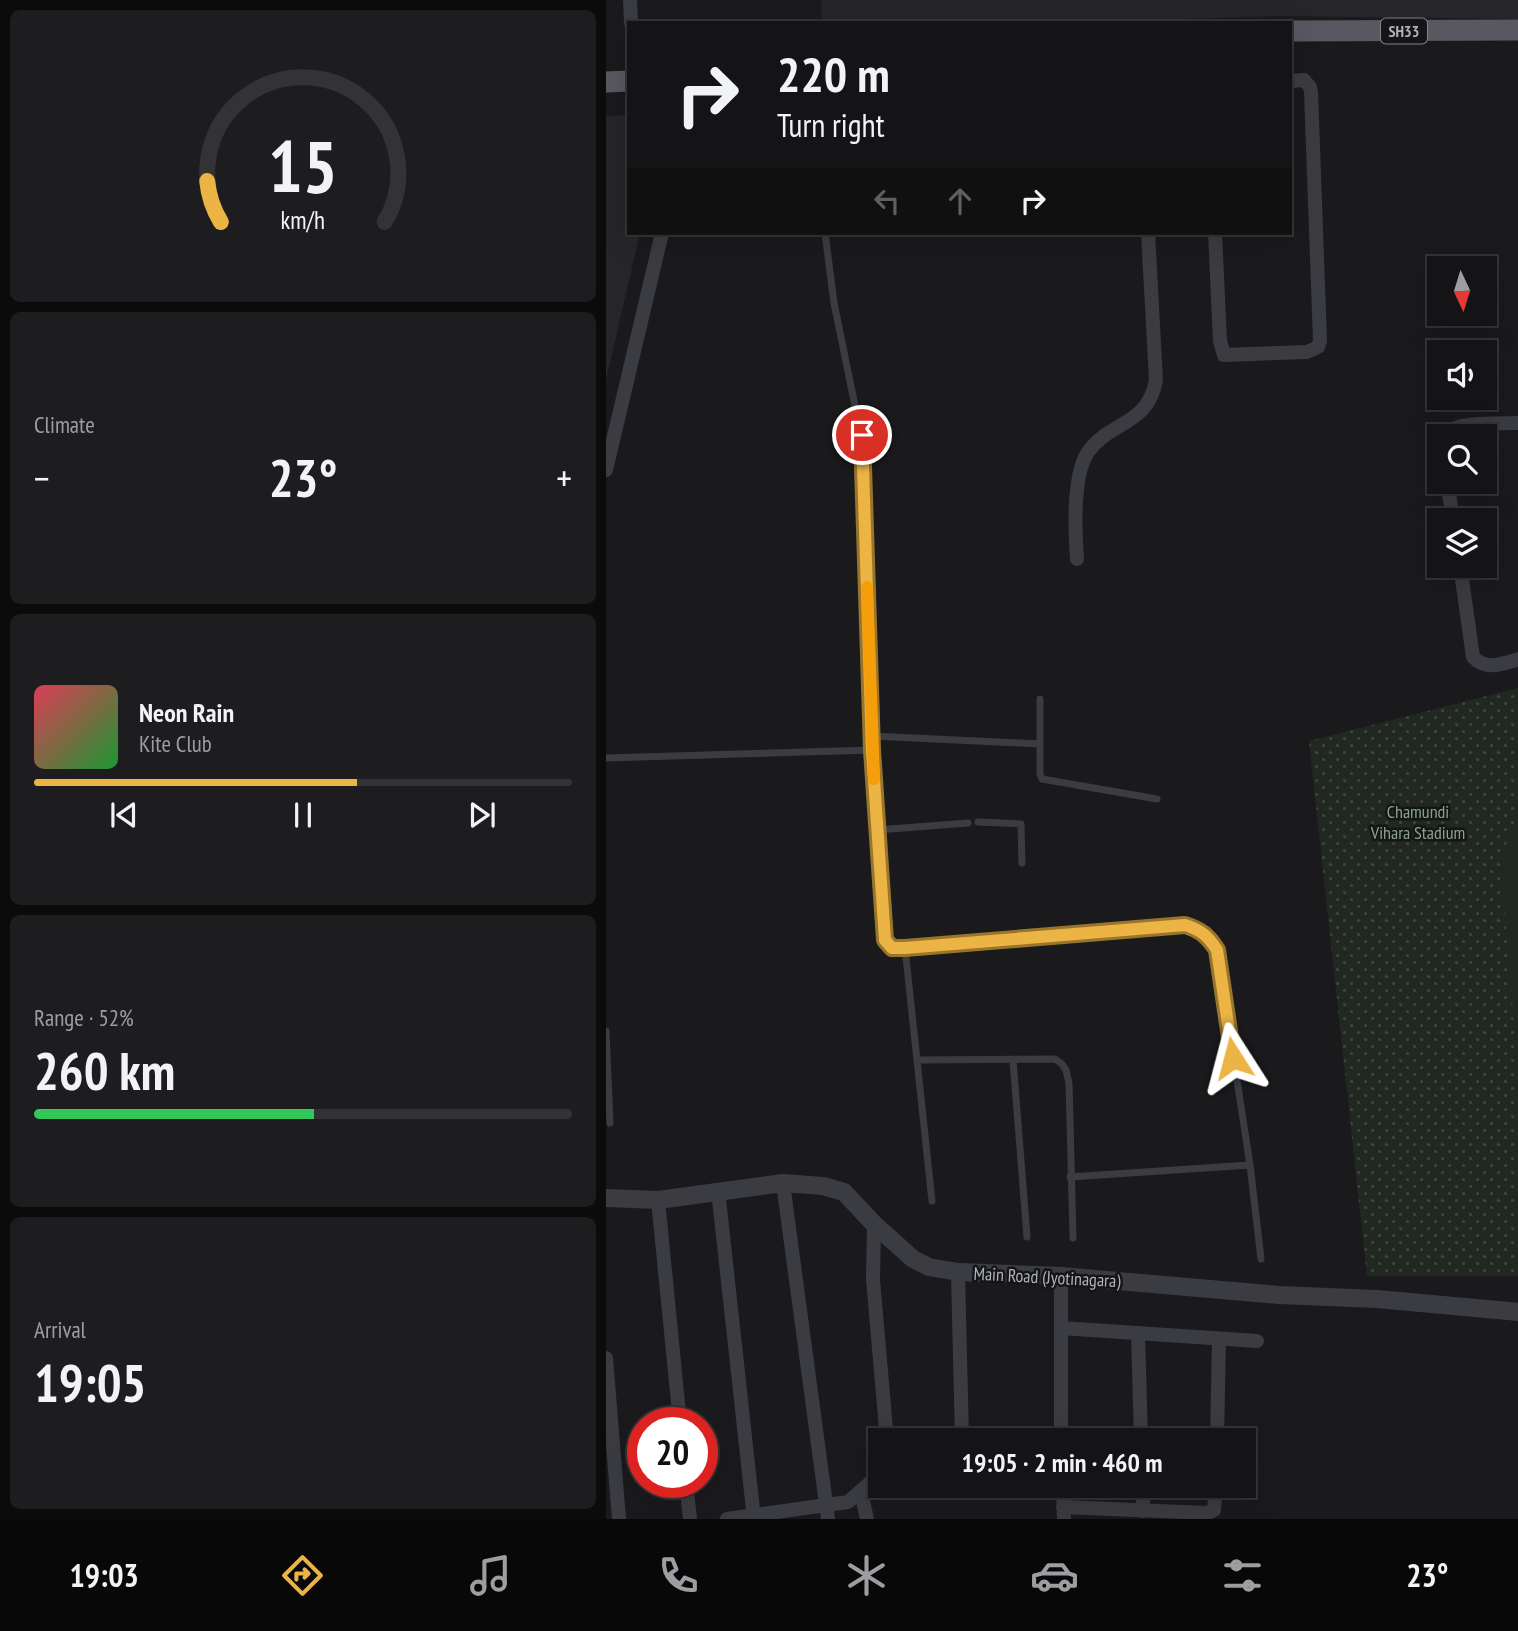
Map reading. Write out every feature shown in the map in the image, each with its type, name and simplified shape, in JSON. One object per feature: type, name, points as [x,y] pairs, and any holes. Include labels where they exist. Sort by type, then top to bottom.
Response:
[{"type":"main road","name":"SH33","points":[[1292,31],[1518,30]]},
{"type":"main road","points":[[606,82],[627,81]]},
{"type":"street","points":[[630,0],[631,21]]},
{"type":"street","points":[[1216,235],[1220,341],[1224,355],[1307,352],[1318,347],[1320,341],[1311,92],[1304,80],[1292,81]]},
{"type":"street","points":[[606,470],[662,235]]},
{"type":"street","points":[[1077,559],[1075,516],[1081,469],[1087,454],[1100,440],[1144,409],[1153,394],[1156,380],[1148,235]]},
{"type":"street","points":[[1497,424],[1518,423]]},
{"type":"street","points":[[1461,578],[1473,657],[1488,666],[1518,659]]},
{"type":"street","points":[[783,1183],[827,1512]]},
{"type":"street","name":"Main Road (Jyotinagara)","points":[[606,1198],[658,1200],[783,1183],[823,1186],[843,1192],[874,1224],[921,1264],[958,1272],[1061,1276],[1518,1312]]},
{"type":"street","points":[[718,1190],[754,1517]]},
{"type":"street","points":[[658,1200],[678,1407]]},
{"type":"street","points":[[874,1224],[873,1280],[886,1428]]},
{"type":"street","points":[[958,1272],[962,1428]]},
{"type":"street","points":[[1061,1276],[1061,1428]]},
{"type":"street","points":[[1061,1328],[1257,1341]]},
{"type":"street","points":[[1138,1333],[1141,1428]]},
{"type":"street","points":[[1217,1428],[1219,1339]]},
{"type":"street","points":[[606,1358],[619,1519]]},
{"type":"street","points":[[727,1519],[827,1512],[848,1502],[868,1485]]},
{"type":"street","points":[[861,1492],[867,1519]]},
{"type":"street","points":[[688,1498],[690,1519]]},
{"type":"street","points":[[1143,1498],[1143,1511]]},
{"type":"street","points":[[1064,1513],[1208,1513],[1214,1510],[1216,1498]]},
{"type":"lane","points":[[825,235],[834,303],[864,450],[872,750],[885,940],[892,948],[905,948],[1185,925],[1200,930],[1209,937],[1217,950],[1250,1165],[1261,1259]]},
{"type":"lane","points":[[1040,699],[1040,774],[1045,780],[1157,799]]},
{"type":"lane","points":[[872,736],[1040,744]]},
{"type":"lane","points":[[606,758],[872,750]]},
{"type":"lane","points":[[978,822],[1021,824],[1022,863]]},
{"type":"lane","points":[[877,830],[968,823]]},
{"type":"lane","points":[[905,948],[932,1201]]},
{"type":"lane","points":[[606,1031],[610,1123]]},
{"type":"lane","points":[[918,1060],[1055,1059],[1066,1070],[1069,1083],[1073,1238]]},
{"type":"lane","points":[[1013,1060],[1027,1237]]},
{"type":"lane","points":[[1070,1177],[1250,1165]]},
{"type":"shaded area","points":[[821,0],[1518,0],[1519,19],[1276,16],[1120,21],[822,21]]},
{"type":"shaded area","points":[[627,115],[627,235],[640,235],[606,380],[606,116]]},
{"type":"green space","name":"Chamundi Vihara Stadium","points":[[1518,688],[1518,1276],[1367,1276],[1309,741]]},
{"type":"green space","points":[[1518,817],[1518,1071],[1500,858]]},
{"type":"slow traffic","points":[[867,587],[874,779]]},
{"type":"route","points":[[862,435],[872,750],[885,940],[892,948],[905,948],[1185,925],[1200,930],[1209,937],[1217,950],[1233,1058]]}]
